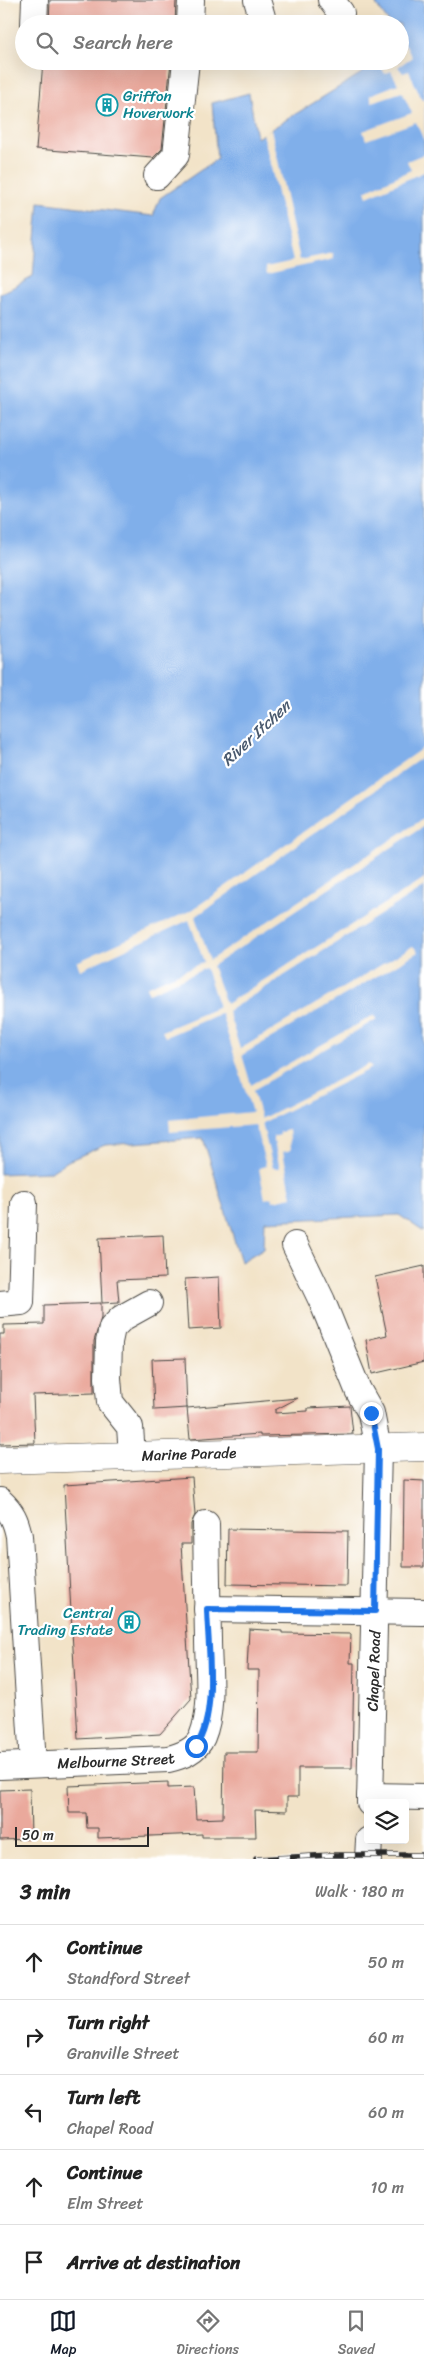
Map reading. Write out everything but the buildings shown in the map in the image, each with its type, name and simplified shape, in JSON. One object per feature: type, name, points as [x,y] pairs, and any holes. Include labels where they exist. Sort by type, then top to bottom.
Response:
[{"type":"main road","name":"Marine Parade","points":[[0,1460],[424,1447]]},
{"type":"street","points":[[34,15],[35,0]]},
{"type":"street","points":[[190,15],[191,0]]},
{"type":"street","points":[[157,176],[176,155],[185,70]]},
{"type":"street","points":[[0,1304],[21,1302],[24,1203]]},
{"type":"street","name":"Chapel Road","points":[[295,1245],[322,1301],[358,1390],[371,1413],[378,1449],[370,1799]]},
{"type":"street","points":[[132,1455],[130,1427],[110,1402],[108,1378],[109,1342],[112,1328],[122,1318],[148,1303]]},
{"type":"street","points":[[0,1502],[16,1521],[18,1536],[33,1764]]},
{"type":"street","points":[[206,1524],[207,1609],[424,1612]]},
{"type":"street","name":"Melbourne Street","points":[[0,1766],[168,1759],[182,1755],[196,1746],[201,1738],[206,1722],[209,1694],[207,1609]]},
{"type":"street","points":[[370,1799],[424,1797]]},
{"type":"street","points":[[368,1859],[369,1844]]},
{"type":"water","name":"River Itchen","points":[[373,0],[424,0],[424,1232],[399,1215],[265,1221],[264,1248],[241,1262],[203,1138],[105,1145],[68,1161],[51,1172],[0,1174],[0,294],[33,277],[39,202],[153,216],[160,198],[217,159],[212,103],[249,93],[257,138],[367,70],[409,70],[409,15],[384,15]]},
{"type":"pier","points":[[383,70],[400,70],[403,73],[409,71],[422,100],[424,100],[424,141],[416,122],[366,140],[363,131],[412,113],[402,92],[372,102],[370,95],[398,84],[391,71],[385,74]]},
{"type":"pier","points":[[271,129],[300,260],[333,253],[334,259],[267,274],[266,267],[293,261],[263,133]]},
{"type":"pier","points":[[424,154],[424,172],[367,197],[365,191],[411,170],[407,161]]},
{"type":"pier","points":[[424,747],[424,756],[195,917],[210,960],[424,818],[424,826],[212,966],[226,1004],[424,879],[424,887],[228,1011],[240,1049],[413,946],[418,952],[242,1055],[251,1085],[374,1015],[377,1019],[253,1090],[261,1119],[369,1064],[372,1068],[262,1123],[273,1168],[280,1168],[273,1137],[280,1135],[280,1132],[289,1130],[291,1150],[283,1152],[292,1197],[273,1201],[272,1197],[265,1199],[259,1168],[266,1166],[255,1125],[170,1132],[169,1120],[252,1112],[221,1013],[165,1037],[162,1031],[219,1007],[206,968],[149,993],[146,987],[204,962],[189,920],[80,970],[77,962],[192,910]]},
{"type":"railway","points":[[256,1859],[331,1855],[424,1855]]},
{"type":"place","name":"Griffon Hoverwork","points":[[107,105]]},
{"type":"place","name":"Central Trading Estate","points":[[129,1622]]},
{"type":"route","points":[[196,1746],[201,1738],[206,1722],[209,1694],[207,1609],[375,1611],[378,1449],[371,1413]]}]
